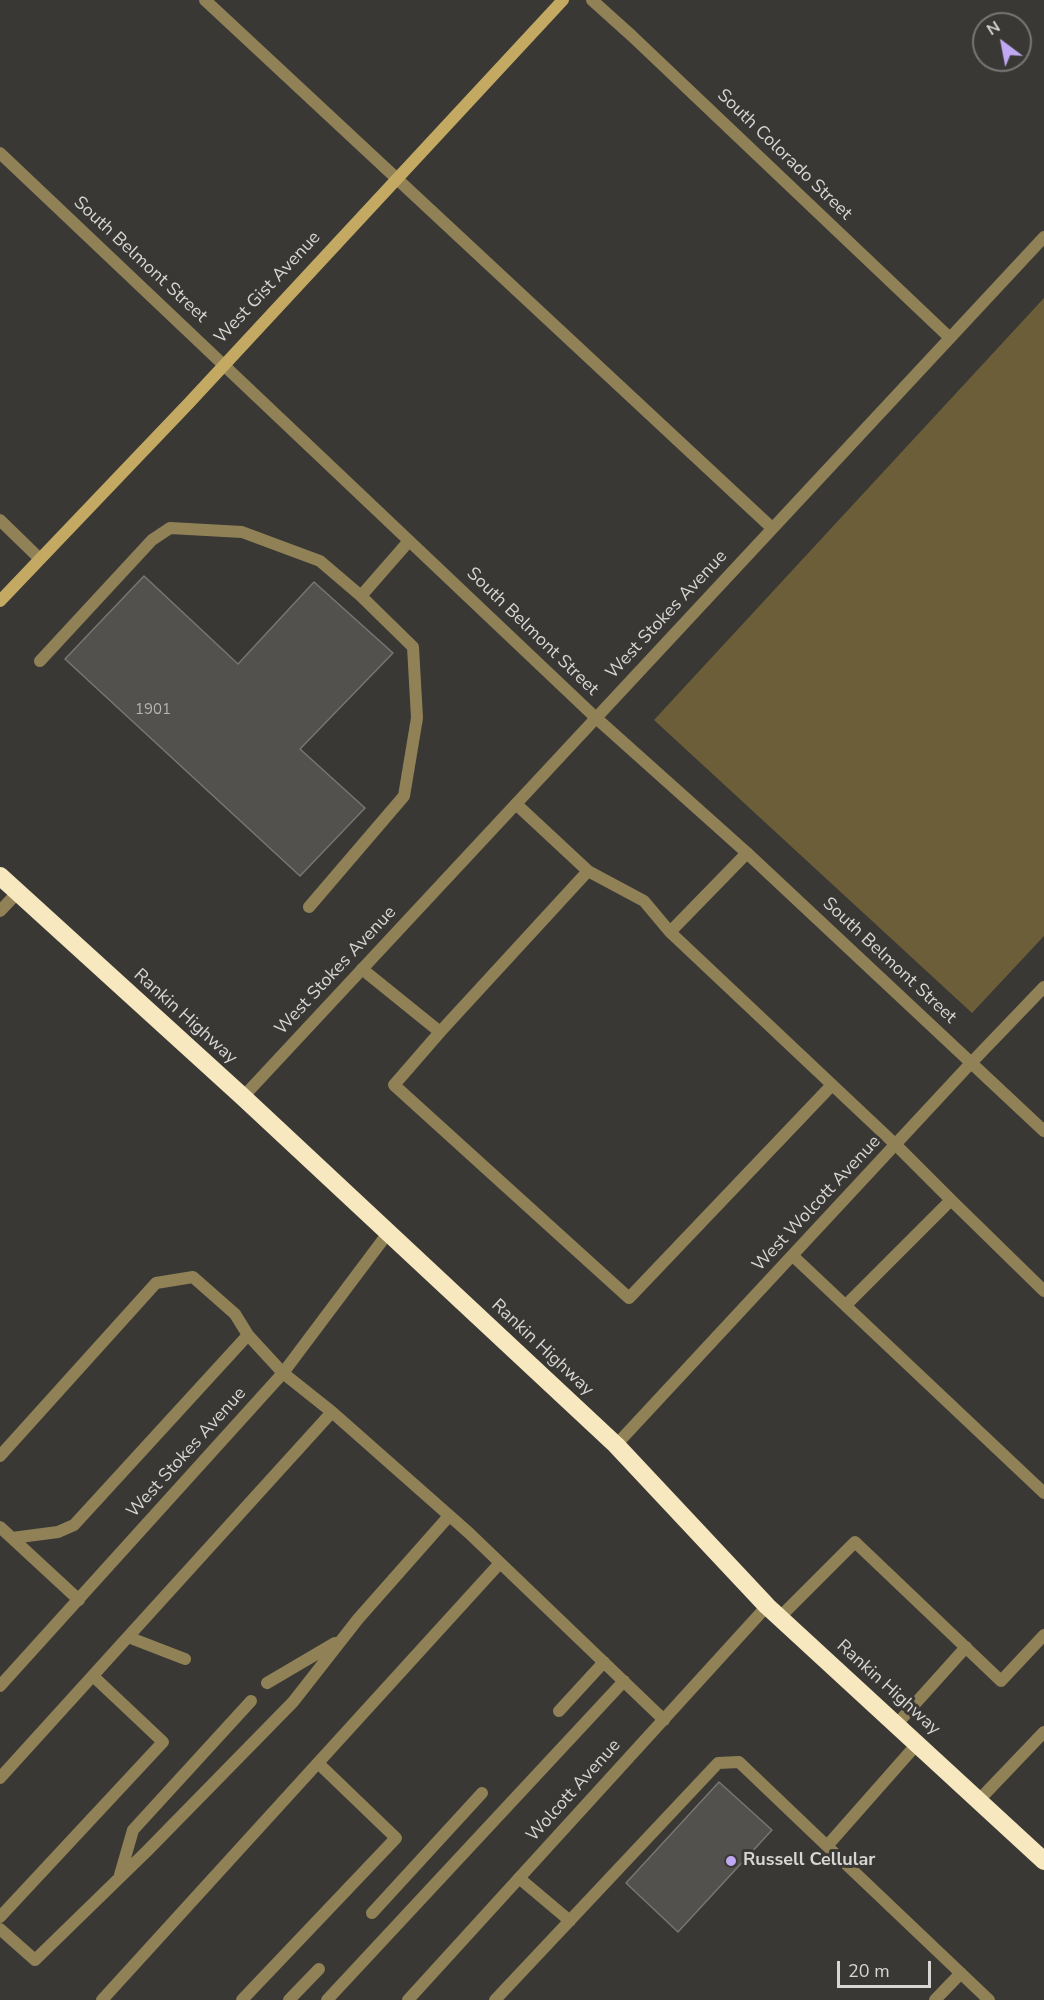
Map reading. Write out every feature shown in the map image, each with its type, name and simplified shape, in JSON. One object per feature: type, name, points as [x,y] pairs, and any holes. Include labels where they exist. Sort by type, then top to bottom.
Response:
[{"type":"highway","name":"Rankin Highway","points":[[0,876],[243,1097],[616,1445],[773,1612],[1044,1861]]},
{"type":"street","points":[[205,0],[772,528]]},
{"type":"street","name":"West Gist Avenue","points":[[0,601],[189,403],[563,0]]},
{"type":"street","name":"South Colorado Street","points":[[592,0],[950,338]]},
{"type":"street","name":"South Belmont Street","points":[[0,153],[595,717],[747,853],[1044,1131]]},
{"type":"street","name":"West Stokes Avenue","points":[[243,1097],[1044,237]]},
{"type":"street","points":[[0,520],[39,558]]},
{"type":"street","points":[[40,661],[152,540],[170,528],[242,532],[320,561],[361,596],[413,647],[417,718],[404,796],[309,907]]},
{"type":"street","points":[[361,596],[410,541]]},
{"type":"street","points":[[516,804],[588,871],[644,901],[670,932],[896,1145],[1044,1291]]},
{"type":"street","points":[[670,932],[747,853]]},
{"type":"street","points":[[588,871],[440,1032],[394,1086],[629,1298],[832,1085]]},
{"type":"street","points":[[0,911],[18,892]]},
{"type":"street","points":[[362,969],[440,1032]]},
{"type":"street","name":"West Wolcott Avenue","points":[[616,1445],[1044,987]]},
{"type":"street","points":[[846,1305],[951,1200]]},
{"type":"street","name":"West Stokes Avenue","points":[[0,1686],[284,1373],[388,1233]]},
{"type":"street","points":[[793,1256],[1044,1492]]},
{"type":"street","points":[[0,1455],[156,1283],[193,1277],[235,1314],[248,1335],[284,1373],[332,1412],[449,1516],[664,1720]]},
{"type":"street","points":[[12,1538],[58,1532],[74,1525],[248,1335]]},
{"type":"street","points":[[0,1778],[332,1412]]},
{"type":"street","points":[[0,1929],[35,1960],[294,1702],[341,1640],[449,1516]]},
{"type":"street","points":[[0,1527],[79,1600]]},
{"type":"street","name":"Wolcott Avenue","points":[[408,2000],[664,1720],[773,1612],[855,1542],[966,1647]]},
{"type":"street","points":[[102,2000],[500,1563]]},
{"type":"street","points":[[896,1725],[966,1647],[1001,1681],[1044,1635]]},
{"type":"street","points":[[128,1637],[185,1659]]},
{"type":"street","points":[[267,1683],[341,1640]]},
{"type":"street","points":[[559,1711],[604,1662]]},
{"type":"street","points":[[0,1917],[163,1742],[93,1676]]},
{"type":"street","points":[[327,2000],[624,1681]]},
{"type":"street","points":[[120,1876],[133,1830],[251,1701]]},
{"type":"street","points":[[979,1800],[1044,1731]]},
{"type":"street","points":[[827,1846],[917,1744]]},
{"type":"street","points":[[495,2000],[718,1764],[739,1762],[989,2000]]},
{"type":"street","points":[[242,2000],[396,1838],[318,1763]]},
{"type":"street","points":[[372,1913],[482,1793]]},
{"type":"street","points":[[519,1878],[570,1921]]},
{"type":"street","points":[[289,2000],[319,1969]]},
{"type":"street","points":[[935,2000],[960,1973]]},
{"type":"shaded area","points":[[1044,298],[1044,936],[972,1013],[654,720]]},
{"type":"building","points":[[144,576],[238,664],[314,582],[393,653],[300,749],[365,808],[300,876],[65,659]]},
{"type":"building","points":[[719,1782],[772,1830],[678,1932],[626,1883]]},
{"type":"place","name":"Russell Cellular","points":[[731,1861]]}]
